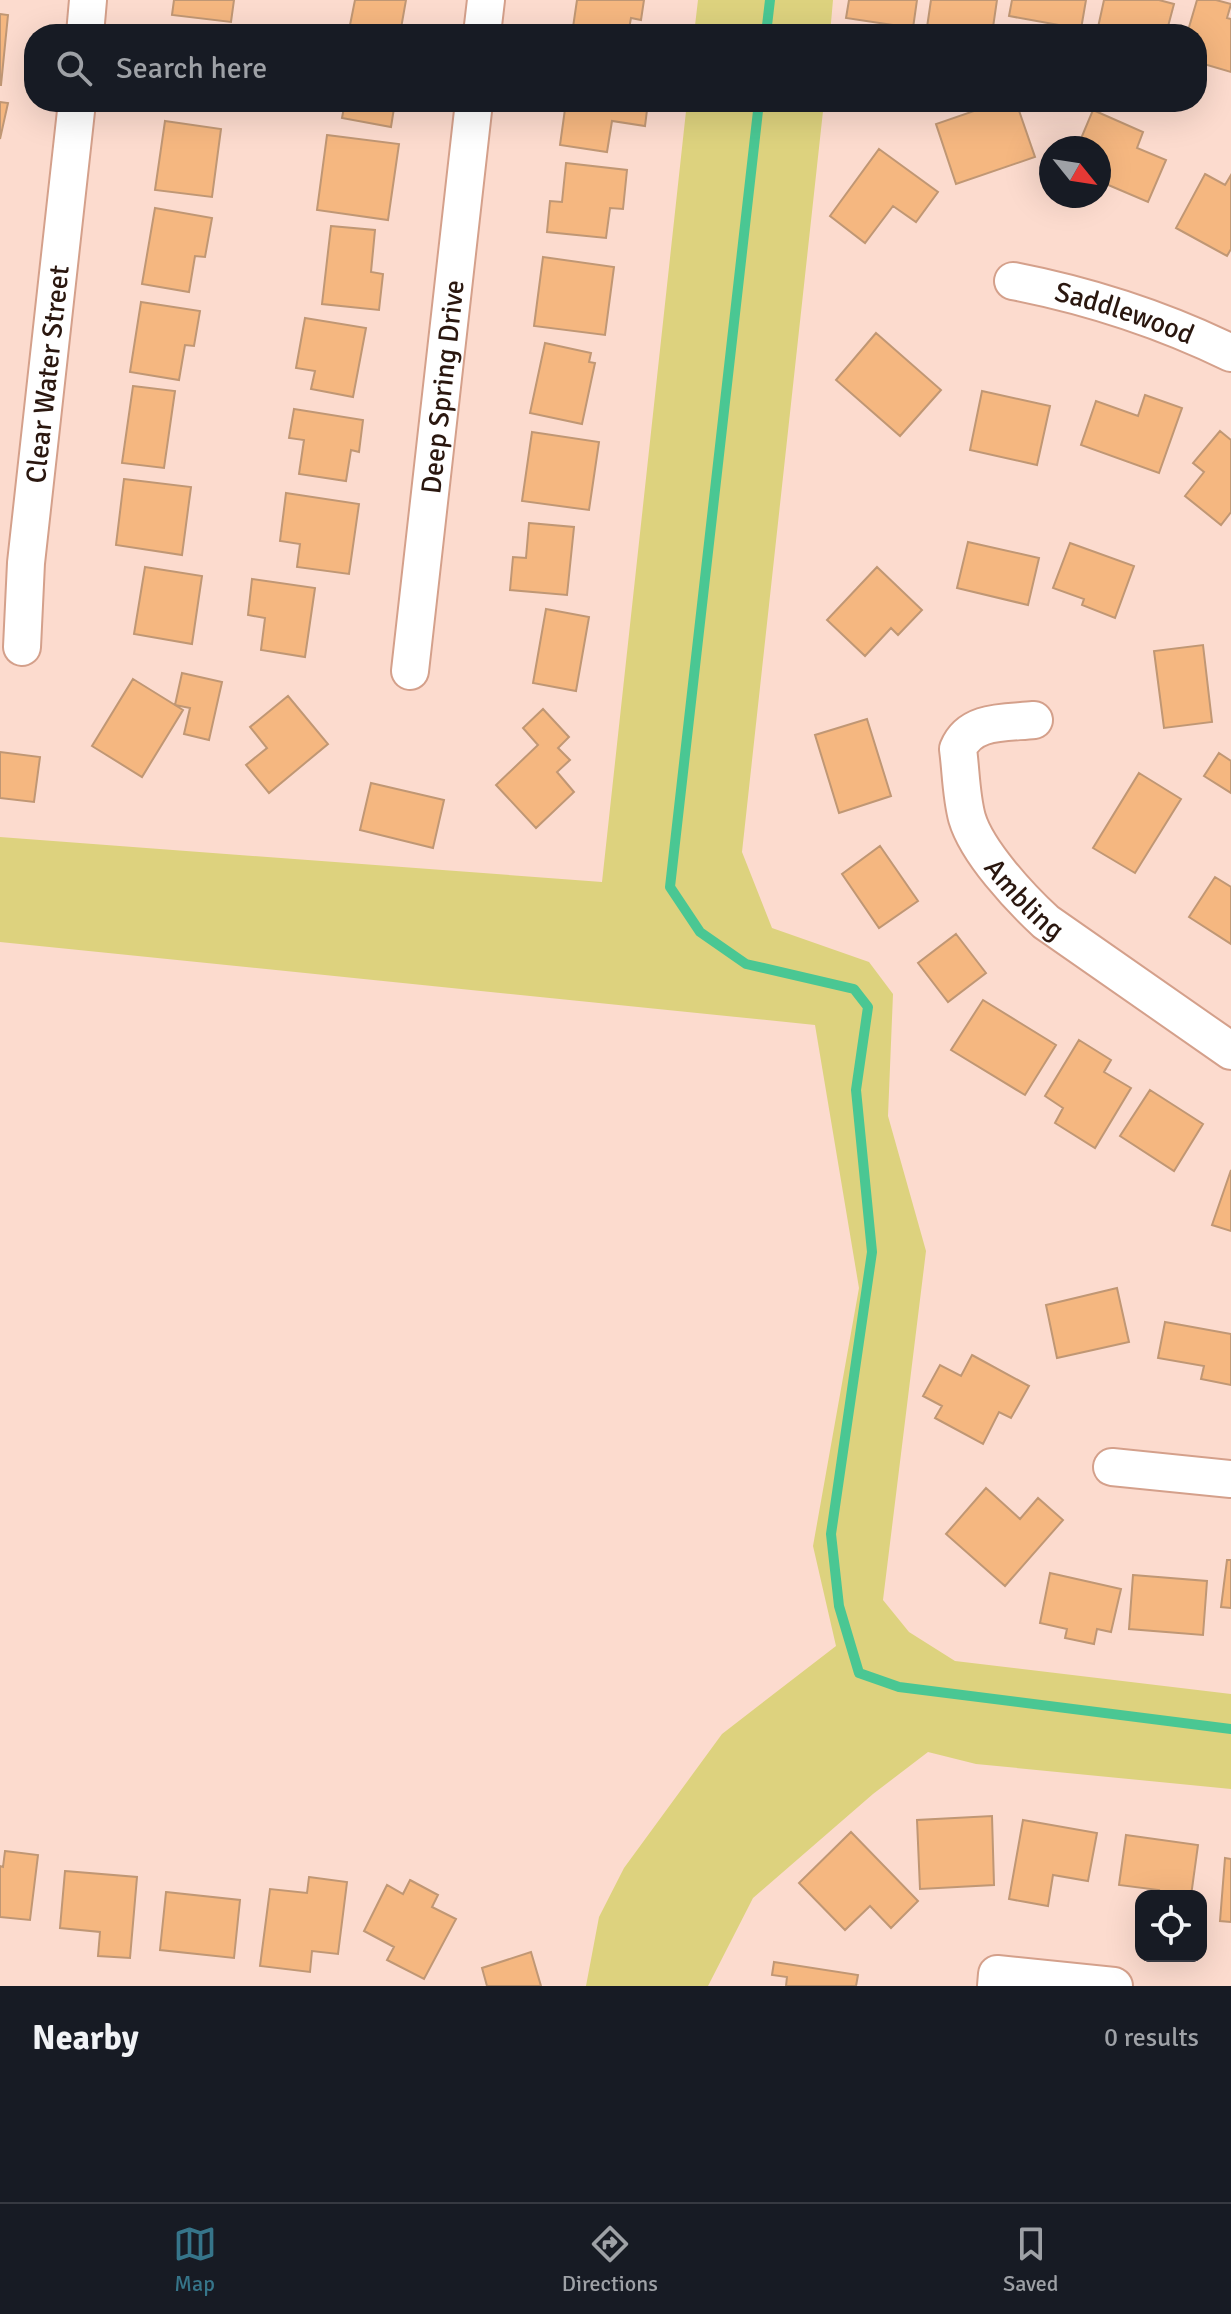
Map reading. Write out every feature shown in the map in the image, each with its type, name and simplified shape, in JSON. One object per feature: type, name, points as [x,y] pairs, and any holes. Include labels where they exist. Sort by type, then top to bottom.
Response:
[{"type":"street","points":[[86,24],[88,0]]},
{"type":"street","points":[[483,24],[486,0]]},
{"type":"street","name":"Clear Water Street","points":[[22,647],[26,563],[76,112]]},
{"type":"street","name":"Deep Spring Drive","points":[[410,671],[473,112]]},
{"type":"street","name":"Saddlewood","points":[[1013,281],[1072,292],[1126,309],[1231,353]]},
{"type":"street","name":"Ambling","points":[[1034,720],[976,727],[962,739],[958,749],[967,819],[989,859],[1020,898],[1046,922],[1231,1051]]},
{"type":"street","points":[[1112,1467],[1231,1479]]},
{"type":"street","points":[[997,1980],[1114,1986]]},
{"type":"shaded area","points":[[698,0],[833,0],[831,24],[695,24]]},
{"type":"shaded area","points":[[686,112],[823,112],[742,852],[772,928],[869,962],[893,994],[888,1116],[926,1251],[883,1600],[909,1632],[955,1661],[1231,1694],[1231,1789],[976,1764],[928,1752],[873,1794],[753,1898],[708,1986],[586,1986],[599,1917],[624,1868],[722,1734],[836,1646],[813,1546],[859,1288],[815,1025],[0,942],[0,837],[602,882]]},
{"type":"building","points":[[174,0],[234,0],[231,22],[172,15]]},
{"type":"building","points":[[355,0],[406,0],[402,24],[350,24]]},
{"type":"building","points":[[577,0],[644,0],[641,20],[631,18],[630,24],[573,24]]},
{"type":"building","points":[[849,0],[917,0],[914,24],[886,24],[846,18]]},
{"type":"building","points":[[931,0],[997,0],[993,24],[927,24]]},
{"type":"building","points":[[1012,0],[1086,0],[1082,24],[1053,24],[1009,16]]},
{"type":"building","points":[[1104,0],[1159,0],[1174,4],[1169,24],[1099,24]]},
{"type":"building","points":[[1197,0],[1231,4],[1227,18],[1231,19],[1231,72],[1207,65],[1207,24],[1190,24]]},
{"type":"building","points":[[0,14],[8,15],[1,85],[0,85]]},
{"type":"building","points":[[0,102],[8,103],[0,139]]},
{"type":"building","points":[[343,112],[393,112],[391,127],[342,118]]},
{"type":"building","points":[[565,112],[647,112],[645,126],[612,121],[607,152],[560,145]]},
{"type":"building","points":[[971,112],[1019,112],[1035,157],[956,184],[936,124]]},
{"type":"building","points":[[1092,112],[1143,132],[1137,148],[1166,160],[1148,202],[1111,186],[1111,136],[1082,136]]},
{"type":"building","points":[[165,121],[221,129],[212,197],[155,190]]},
{"type":"building","points":[[327,135],[399,144],[388,220],[317,210]]},
{"type":"building","points":[[879,149],[938,192],[916,222],[893,206],[865,243],[830,216]]},
{"type":"building","points":[[566,163],[627,170],[623,209],[610,208],[606,238],[547,232],[550,201],[562,202]]},
{"type":"building","points":[[1205,174],[1225,185],[1231,175],[1231,249],[1227,256],[1176,228]]},
{"type":"building","points":[[155,208],[212,218],[205,257],[195,256],[189,292],[142,284]]},
{"type":"building","points":[[331,226],[375,230],[371,272],[383,274],[379,310],[322,304]]},
{"type":"building","points":[[543,257],[614,267],[605,335],[534,326]]},
{"type":"building","points":[[141,302],[200,311],[194,346],[185,345],[179,380],[130,372]]},
{"type":"building","points":[[305,318],[366,328],[353,397],[311,389],[315,371],[296,368]]},
{"type":"building","points":[[876,333],[941,390],[900,436],[836,380]]},
{"type":"building","points":[[545,343],[591,353],[589,362],[595,363],[582,424],[530,413]]},
{"type":"building","points":[[133,386],[175,391],[164,468],[122,463]]},
{"type":"building","points":[[982,391],[1050,406],[1037,465],[970,450]]},
{"type":"building","points":[[1145,395],[1182,408],[1159,473],[1081,445],[1096,401],[1138,416]]},
{"type":"building","points":[[294,409],[363,420],[359,452],[351,450],[346,481],[299,474],[304,440],[289,438]]},
{"type":"building","points":[[1220,431],[1231,440],[1231,512],[1221,525],[1185,496],[1204,472],[1193,463]]},
{"type":"building","points":[[532,432],[599,442],[589,510],[522,501]]},
{"type":"building","points":[[124,479],[191,487],[182,555],[116,545]]},
{"type":"building","points":[[286,493],[359,504],[349,574],[297,567],[300,544],[280,541]]},
{"type":"building","points":[[529,523],[574,527],[567,595],[510,590],[513,557],[526,558]]},
{"type":"building","points":[[968,542],[1039,558],[1028,605],[957,588]]},
{"type":"building","points":[[1070,543],[1134,566],[1115,618],[1082,605],[1084,599],[1053,588]]},
{"type":"building","points":[[145,567],[202,576],[192,644],[134,634]]},
{"type":"building","points":[[877,567],[922,610],[898,635],[891,628],[865,656],[827,620]]},
{"type":"building","points":[[252,579],[315,588],[305,657],[261,650],[265,618],[248,615]]},
{"type":"building","points":[[546,609],[589,617],[576,691],[533,683]]},
{"type":"building","points":[[1203,645],[1212,722],[1164,728],[1154,651]]},
{"type":"building","points":[[182,673],[222,682],[209,740],[184,734],[190,708],[175,705]]},
{"type":"building","points":[[133,679],[183,710],[142,777],[92,746]]},
{"type":"building","points":[[288,696],[328,744],[269,793],[246,765],[267,748],[250,727]]},
{"type":"building","points":[[543,709],[569,737],[558,748],[570,760],[557,772],[574,792],[536,828],[496,785],[538,745],[523,728]]},
{"type":"building","points":[[867,719],[891,796],[839,813],[815,735]]},
{"type":"building","points":[[0,752],[40,757],[34,802],[0,798]]},
{"type":"building","points":[[1219,753],[1231,761],[1231,793],[1204,776]]},
{"type":"building","points":[[1139,773],[1181,799],[1135,873],[1093,848]]},
{"type":"building","points":[[371,783],[444,800],[433,848],[360,830]]},
{"type":"building","points":[[880,846],[918,901],[879,928],[842,874]]},
{"type":"building","points":[[1215,877],[1231,887],[1231,944],[1189,917]]},
{"type":"building","points":[[956,934],[986,973],[948,1002],[918,963]]},
{"type":"building","points":[[983,1000],[1056,1045],[1025,1095],[951,1050]]},
{"type":"building","points":[[1079,1040],[1111,1060],[1104,1072],[1131,1088],[1095,1148],[1055,1123],[1063,1108],[1045,1096]]},
{"type":"building","points":[[1150,1090],[1203,1124],[1174,1171],[1120,1136]]},
{"type":"building","points":[[1231,1170],[1231,1231],[1212,1225]]},
{"type":"building","points":[[1117,1288],[1129,1342],[1057,1358],[1046,1305]]},
{"type":"building","points":[[1165,1322],[1231,1334],[1231,1385],[1201,1379],[1204,1366],[1158,1358]]},
{"type":"building","points":[[972,1355],[1029,1386],[1011,1418],[999,1412],[983,1444],[935,1418],[942,1406],[923,1396],[940,1365],[961,1376]]},
{"type":"building","points":[[986,1488],[1020,1519],[1038,1498],[1063,1520],[1005,1586],[946,1534]]},
{"type":"building","points":[[1227,1560],[1231,1560],[1231,1608],[1221,1607]]},
{"type":"building","points":[[1050,1573],[1121,1589],[1111,1632],[1097,1629],[1094,1644],[1065,1638],[1067,1629],[1040,1623]]},
{"type":"building","points":[[1133,1575],[1207,1581],[1203,1635],[1129,1629]]},
{"type":"building","points":[[992,1816],[994,1885],[920,1889],[917,1820]]},
{"type":"building","points":[[1023,1820],[1097,1833],[1088,1881],[1053,1875],[1048,1906],[1009,1899]]},
{"type":"building","points":[[851,1832],[918,1901],[891,1928],[870,1906],[845,1930],[799,1883]]},
{"type":"building","points":[[1126,1835],[1198,1845],[1192,1890],[1119,1885]]},
{"type":"building","points":[[5,1851],[38,1855],[30,1920],[0,1917],[0,1866],[3,1867]]},
{"type":"building","points":[[1225,1858],[1231,1859],[1231,1922],[1220,1921]]},
{"type":"building","points":[[65,1871],[137,1877],[130,1958],[98,1956],[100,1932],[60,1928]]},
{"type":"building","points":[[309,1877],[347,1882],[338,1954],[312,1951],[310,1972],[260,1966],[270,1889],[307,1893]]},
{"type":"building","points":[[410,1880],[438,1895],[432,1907],[456,1919],[424,1979],[387,1960],[394,1947],[364,1931],[387,1885],[403,1894]]},
{"type":"building","points":[[166,1892],[240,1900],[234,1958],[160,1950]]},
{"type":"building","points":[[531,1952],[541,1986],[487,1986],[482,1968]]},
{"type":"building","points":[[774,1962],[858,1975],[856,1986],[786,1986],[787,1977],[772,1975]]},
{"type":"waterway","points":[[767,24],[770,0]]},
{"type":"waterway","points":[[758,112],[670,887],[700,932],[746,964],[854,989],[868,1007],[856,1090],[872,1252],[831,1534],[839,1606],[859,1673],[899,1687],[1231,1729]]}]
